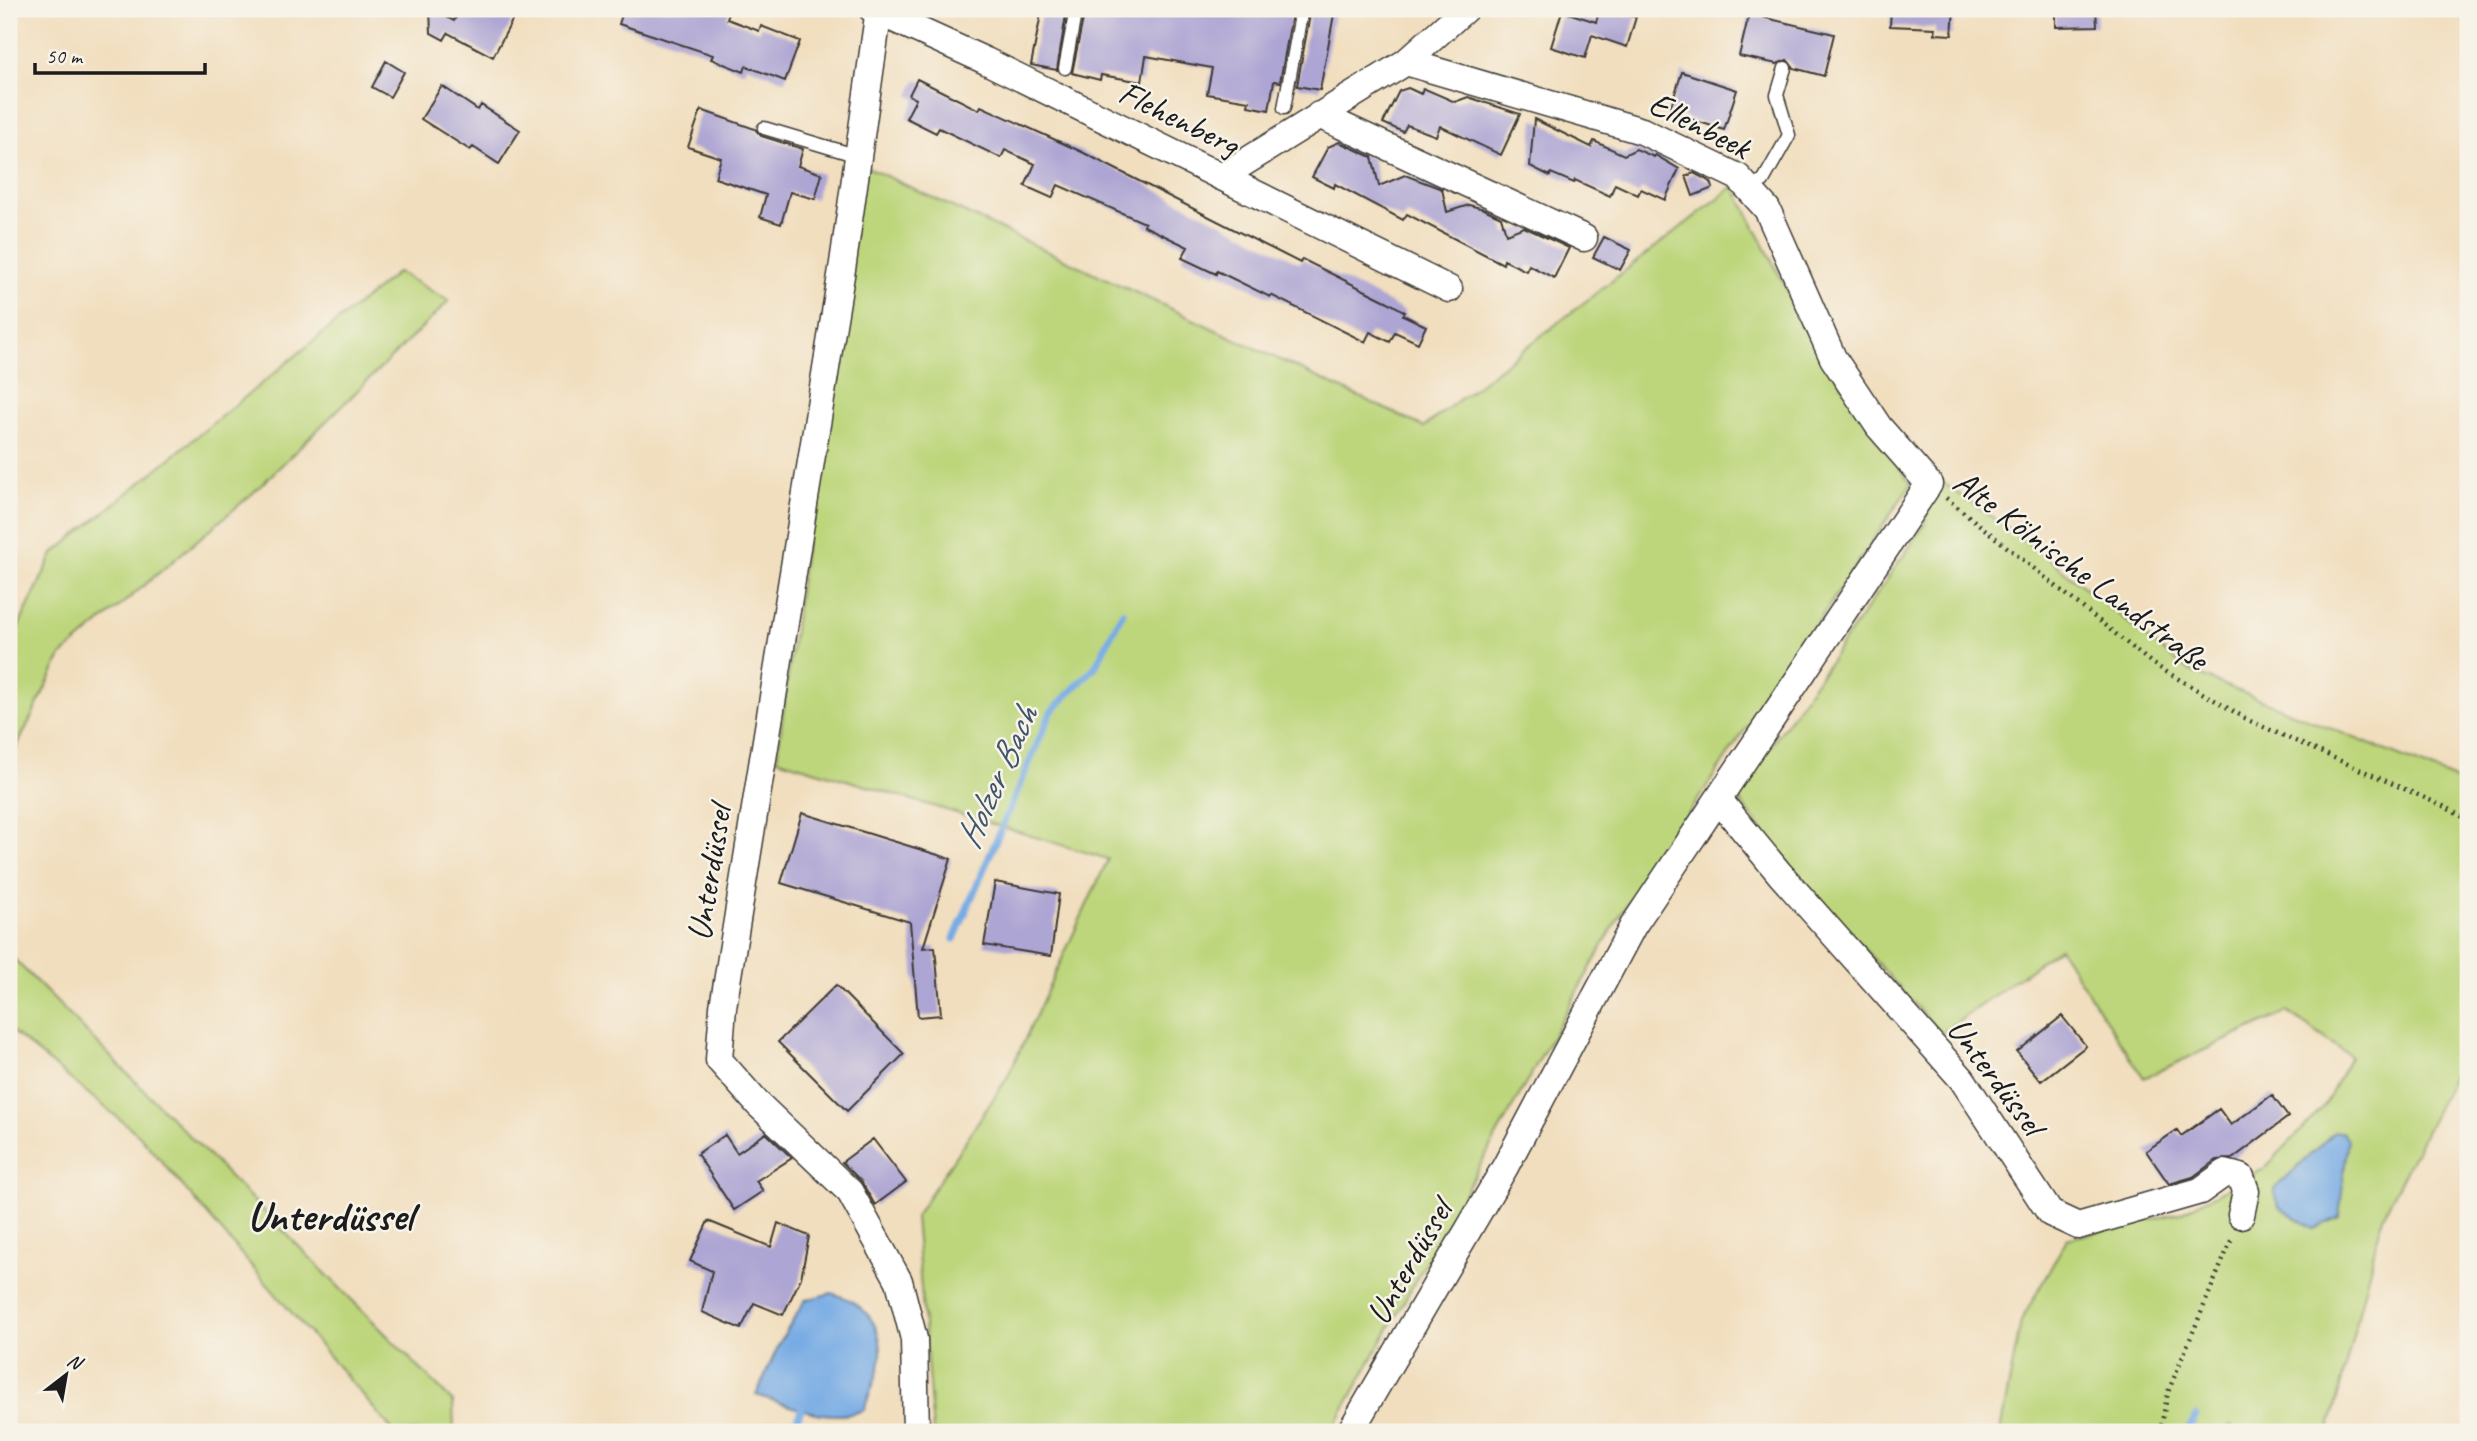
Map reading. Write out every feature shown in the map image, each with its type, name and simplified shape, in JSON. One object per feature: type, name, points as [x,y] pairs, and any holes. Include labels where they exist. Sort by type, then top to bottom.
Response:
[{"type":"street","points":[[1221,177],[1406,62],[1465,9]]},
{"type":"street","name":"Flehenberg","points":[[843,263],[876,10],[1449,289]]},
{"type":"street","name":"Ellenbeek","points":[[1406,62],[1642,131],[1738,177],[1767,209],[1833,358],[1879,427],[1929,484]]},
{"type":"street","points":[[1319,115],[1584,238]]},
{"type":"street","name":"Unterdüssel","points":[[843,263],[723,1007],[719,1060],[757,1103],[850,1192],[899,1281],[914,1339],[916,1432]]},
{"type":"street","name":"Unterdüssel","points":[[1350,1432],[1505,1167],[1633,926],[1929,484]]},
{"type":"street","name":"Unterdüssel","points":[[1719,800],[1780,874],[1962,1079],[2050,1213],[2078,1226],[2200,1191],[2225,1173],[2241,1177],[2246,1191],[2241,1215]]},
{"type":"lane","points":[[1065,68],[1076,9]]},
{"type":"lane","points":[[1284,108],[1302,9]]},
{"type":"lane","points":[[1746,186],[1763,181],[1789,135],[1777,95],[1785,68]]},
{"type":"lane","points":[[764,128],[858,156]]},
{"type":"path","name":"Alte Kölnische Landstraße","points":[[1929,484],[2153,664],[2250,721],[2443,806],[2468,820]]},
{"type":"path","points":[[2160,1432],[2168,1392],[2241,1215]]},
{"type":"green space","points":[[856,162],[1424,427],[1734,186],[1816,347],[1911,484],[1620,915],[1331,1432],[933,1432],[915,1217],[1007,1078],[1108,859],[777,759]]},
{"type":"green space","points":[[398,272],[449,301],[253,493],[61,656],[9,763],[9,647],[53,554]]},
{"type":"green space","points":[[1936,478],[2032,545],[2187,670],[2448,776],[2468,791],[2468,1047],[2383,1216],[2329,1432],[2234,1432],[2231,1426],[2226,1432],[2000,1432],[2021,1321],[2067,1239],[2180,1213],[2264,1169],[2326,1104],[2350,1056],[2287,1012],[2144,1078],[2059,948],[1941,1034],[1792,869],[1736,796],[1924,526]]},
{"type":"green space","points":[[9,954],[453,1402],[454,1432],[394,1432],[139,1135],[9,1029]]},
{"type":"water","points":[[2342,1131],[2348,1139],[2339,1217],[2314,1229],[2279,1207],[2274,1189],[2334,1132]]},
{"type":"water","points":[[831,1293],[859,1306],[872,1321],[880,1340],[879,1365],[864,1410],[851,1414],[824,1414],[756,1395],[780,1342],[805,1300]]},
{"type":"building","points":[[430,9],[454,21],[460,9],[494,9],[513,19],[493,57],[448,33],[444,40],[431,33]]},
{"type":"building","points":[[624,9],[730,9],[727,19],[759,31],[761,26],[800,41],[785,81],[746,66],[744,72],[711,59],[713,55],[619,24]]},
{"type":"building","points":[[1042,9],[1067,9],[1057,70],[1031,65]]},
{"type":"building","points":[[1085,9],[1293,9],[1280,82],[1274,81],[1269,110],[1248,106],[1249,101],[1207,94],[1212,68],[1146,56],[1142,82],[1101,75],[1100,80],[1072,73]]},
{"type":"building","points":[[1311,9],[1335,9],[1320,90],[1297,86]]},
{"type":"building","points":[[1600,9],[1636,17],[1627,47],[1592,35],[1585,58],[1551,47],[1562,11],[1596,22]]},
{"type":"building","points":[[1891,9],[1954,9],[1952,35],[1935,34],[1935,28],[1890,26]]},
{"type":"building","points":[[2056,9],[2096,9],[2097,26],[2056,27]]},
{"type":"building","points":[[1749,14],[1834,34],[1824,76],[1794,68],[1787,60],[1777,64],[1739,56]]},
{"type":"building","points":[[386,61],[404,72],[390,97],[372,87]]},
{"type":"building","points":[[1682,72],[1737,90],[1724,130],[1669,112]]},
{"type":"building","points":[[917,79],[979,110],[981,106],[1082,152],[1300,263],[1302,259],[1388,302],[1405,312],[1403,315],[1426,326],[1418,343],[1395,332],[1390,342],[1370,332],[1365,342],[1271,295],[1270,297],[1217,271],[1216,274],[1182,258],[1188,247],[1144,226],[1145,223],[1058,185],[1052,198],[1025,186],[1035,164],[1005,150],[1001,158],[939,128],[936,133],[906,118],[916,99],[909,95]]},
{"type":"building","points":[[442,86],[478,110],[481,105],[520,130],[499,164],[473,147],[470,150],[421,119]]},
{"type":"building","points":[[1408,88],[1421,94],[1423,88],[1455,102],[1468,97],[1520,114],[1501,155],[1440,126],[1436,136],[1407,125],[1403,132],[1383,123],[1399,91]]},
{"type":"building","points":[[701,110],[755,129],[761,136],[803,149],[798,166],[822,174],[815,199],[790,192],[781,224],[760,217],[766,195],[715,178],[721,158],[688,147]]},
{"type":"building","points":[[1534,119],[1591,147],[1594,141],[1624,155],[1636,149],[1654,157],[1655,155],[1679,169],[1665,200],[1641,189],[1638,195],[1615,184],[1610,196],[1575,180],[1574,183],[1551,173],[1550,176],[1530,166]]},
{"type":"building","points":[[1339,142],[1372,157],[1379,186],[1405,175],[1442,189],[1447,212],[1469,205],[1484,209],[1501,217],[1506,234],[1524,227],[1569,248],[1554,278],[1529,265],[1526,271],[1504,260],[1503,264],[1407,214],[1403,220],[1335,184],[1334,188],[1312,177],[1328,147]]},
{"type":"building","points":[[1694,173],[1711,182],[1713,188],[1693,196],[1686,176]]},
{"type":"building","points":[[1604,237],[1631,250],[1620,270],[1593,257]]},
{"type":"building","points":[[802,813],[951,859],[923,948],[935,947],[941,1015],[918,1017],[910,922],[781,883]]},
{"type":"building","points":[[995,882],[1059,894],[1051,956],[984,945]]},
{"type":"building","points":[[836,985],[904,1054],[847,1111],[778,1042]]},
{"type":"building","points":[[2062,1016],[2086,1046],[2041,1081],[2017,1052]]},
{"type":"building","points":[[2272,1095],[2288,1117],[2232,1159],[2216,1160],[2193,1177],[2169,1184],[2146,1151],[2177,1130],[2181,1136],[2219,1109],[2231,1125]]},
{"type":"building","points":[[766,1133],[792,1158],[756,1181],[763,1191],[734,1210],[697,1154],[725,1135],[737,1153]]},
{"type":"building","points":[[873,1139],[906,1182],[875,1205],[861,1181],[842,1162]]},
{"type":"building","points":[[708,1221],[771,1247],[778,1223],[809,1236],[801,1278],[783,1315],[754,1303],[741,1329],[702,1312],[712,1271],[690,1261]]},
{"type":"waterway","name":"Holzer Bach","points":[[954,939],[1051,712],[1095,667],[1123,612]]},
{"type":"waterway","name":"Holzer Bach","points":[[791,1432],[805,1401]]},
{"type":"waterway","points":[[2187,1432],[2196,1416]]},
{"type":"district","name":"Unterdüssel","points":[[330,1216]]}]
